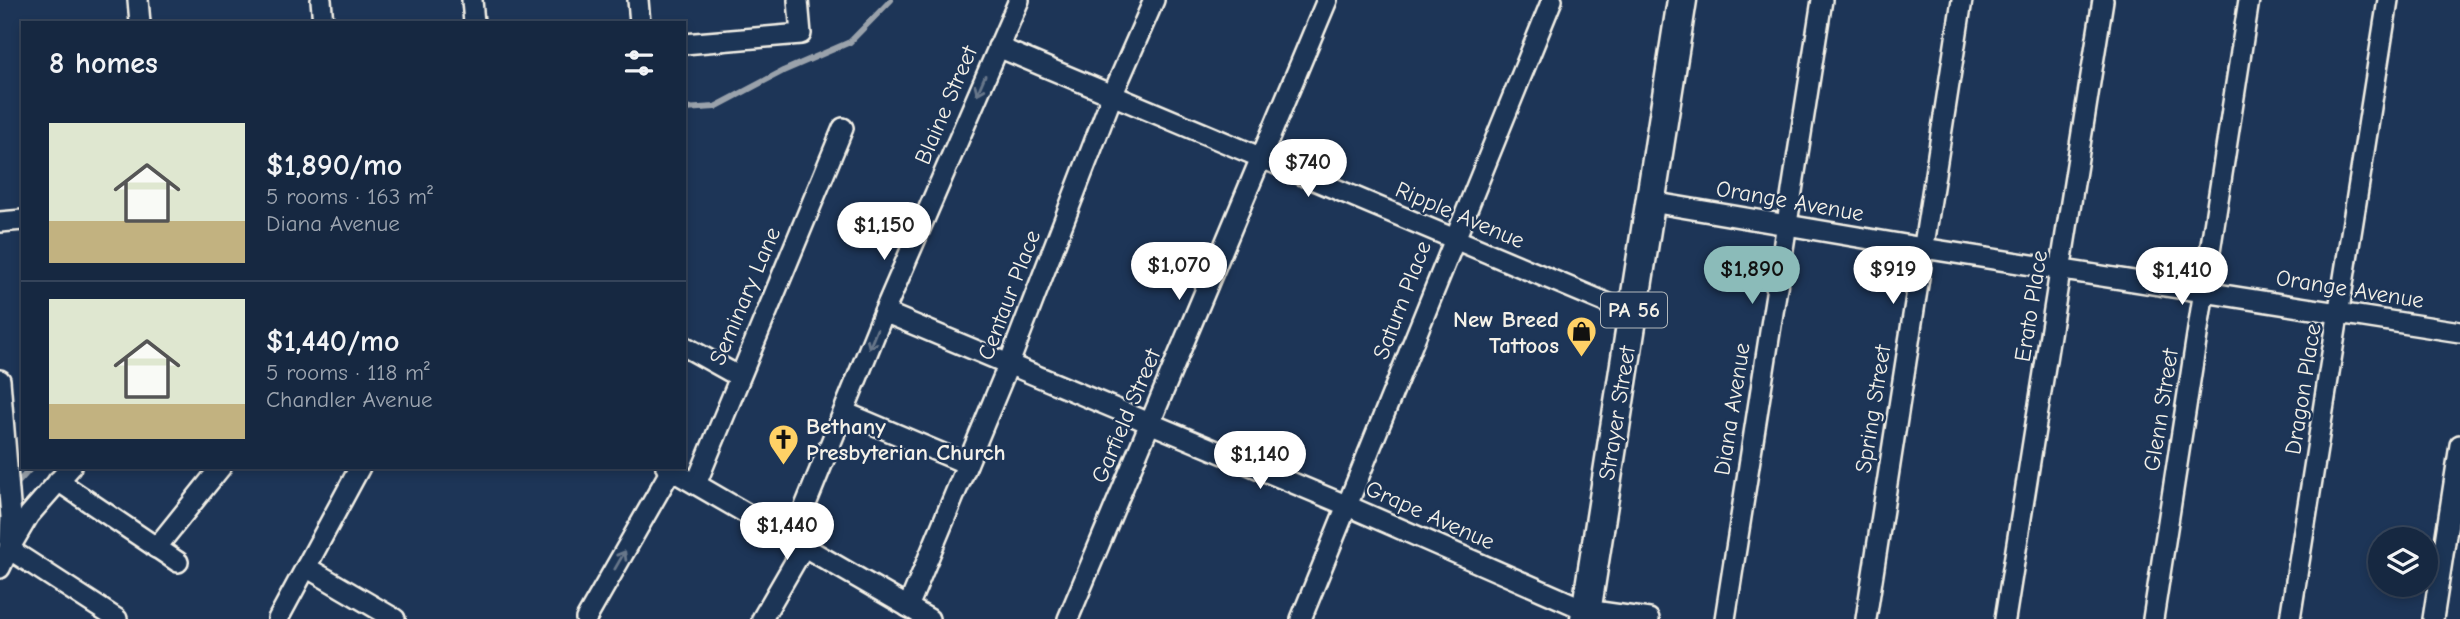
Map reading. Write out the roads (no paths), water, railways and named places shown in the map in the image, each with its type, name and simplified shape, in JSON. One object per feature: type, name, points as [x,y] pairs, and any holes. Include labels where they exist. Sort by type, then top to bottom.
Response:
[{"type":"highway","name":"Strayer Street","points":[[1585,615],[1682,0]]},
{"type":"street","points":[[138,0],[140,21]]},
{"type":"street","points":[[321,0],[323,21]]},
{"type":"street","points":[[472,0],[474,21]]},
{"type":"street","points":[[638,0],[640,21]]},
{"type":"street","points":[[686,44],[801,34],[798,0]]},
{"type":"street","name":"Blaine Street","points":[[762,619],[797,544],[844,412],[884,312],[1019,0]]},
{"type":"street","name":"Centaur Place","points":[[908,607],[1008,366],[1112,96],[1154,0]]},
{"type":"street","name":"Garfield Street","points":[[1068,619],[1327,0]]},
{"type":"street","name":"Saturn Place","points":[[1301,619],[1552,0]]},
{"type":"street","name":"Diana Avenue","points":[[1725,619],[1822,0]]},
{"type":"street","name":"Spring Street","points":[[1866,619],[1962,0]]},
{"type":"street","name":"Erato Place","points":[[2005,619],[2103,0]]},
{"type":"street","name":"Glenn Street","points":[[2153,619],[2249,0]]},
{"type":"street","name":"Dragon Place","points":[[2290,619],[2388,0]]},
{"type":"street","name":"Ripple Avenue","points":[[998,47],[1633,314]]},
{"type":"street","name":"Seminary Lane","points":[[696,484],[738,376],[843,128]]},
{"type":"street","name":"Orange Avenue","points":[[1651,202],[1923,248],[2460,332]]},
{"type":"street","points":[[0,222],[21,220]]},
{"type":"street","name":"Grape Avenue","points":[[884,312],[1348,506],[1585,615],[1649,619]]},
{"type":"street","points":[[686,347],[738,376]]},
{"type":"street","points":[[0,380],[4,475],[11,517],[9,549]]},
{"type":"street","points":[[844,412],[967,464]]},
{"type":"street","points":[[2433,619],[2460,445]]},
{"type":"street","points":[[156,548],[218,469]]},
{"type":"street","points":[[278,619],[359,469]]},
{"type":"street","points":[[586,619],[668,469],[929,619]]},
{"type":"street","points":[[0,568],[29,515],[64,474],[156,548],[178,562]]},
{"type":"street","points":[[9,549],[117,619]]},
{"type":"street","points":[[306,567],[395,619]]},
{"type":"waterway","points":[[686,109],[715,107],[783,71],[850,42],[891,0]]},
{"type":"waterway","points":[[14,487],[30,469]]},
{"type":"place","name":"New Breed Tattoos","points":[[1582,359]]},
{"type":"place","name":"Bethany Presbyterian Church","points":[[783,466]]}]
